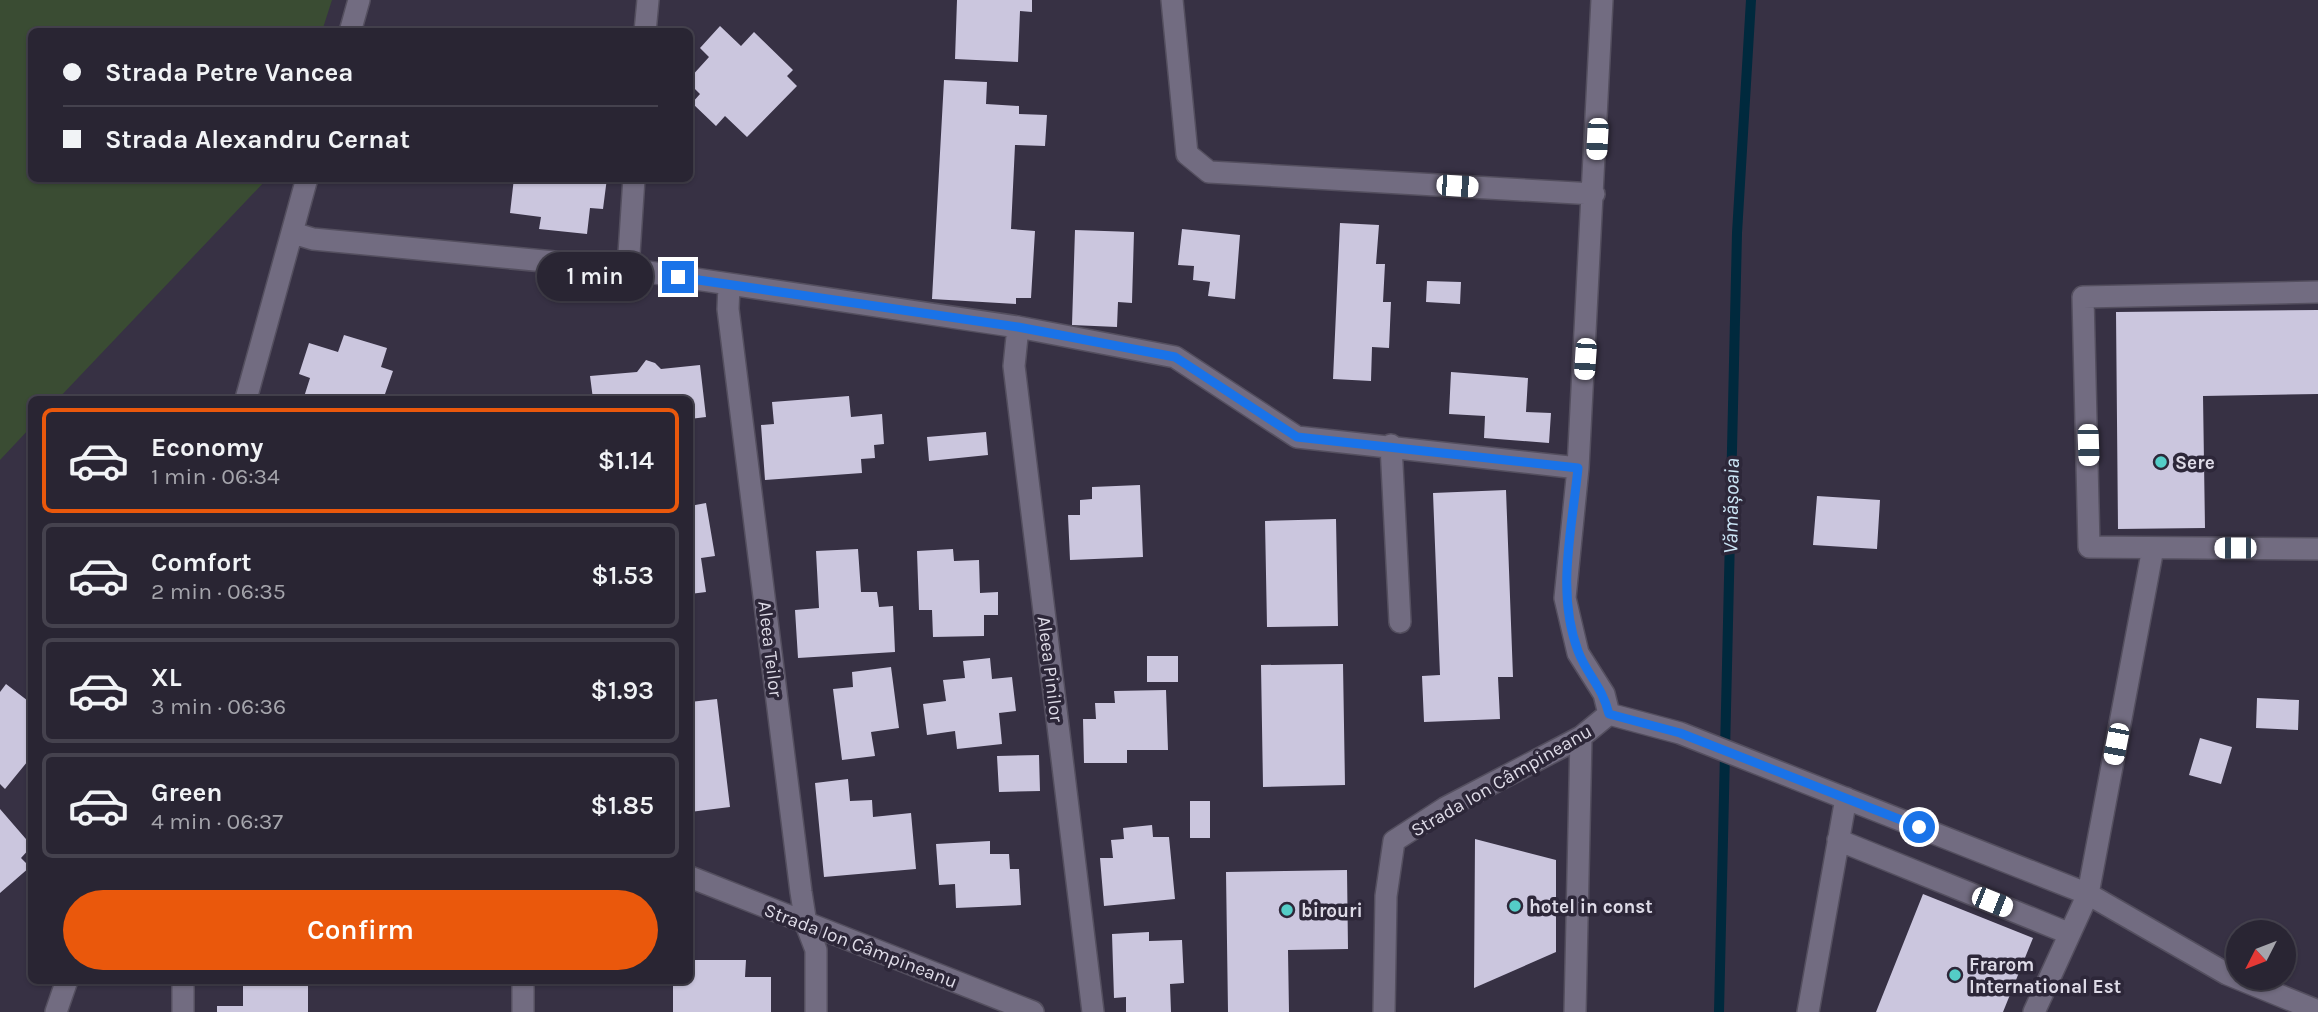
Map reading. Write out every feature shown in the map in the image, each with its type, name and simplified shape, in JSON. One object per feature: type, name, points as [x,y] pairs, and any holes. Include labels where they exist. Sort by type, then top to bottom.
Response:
[{"type":"street","points":[[351,28],[359,0]]},
{"type":"street","points":[[645,28],[648,0]]},
{"type":"street","points":[[1172,0],[1188,154],[1209,172],[1594,194]]},
{"type":"street","points":[[1602,0],[1578,468],[1565,598],[1578,653],[1604,694],[1609,714],[1680,733],[1780,775],[1846,798],[2088,894],[2227,974],[2318,1011]]},
{"type":"street","points":[[247,396],[306,182]]},
{"type":"street","points":[[628,269],[634,182]]},
{"type":"street","points":[[293,233],[313,239],[628,269],[1018,327],[1175,357],[1297,437],[1391,445],[1578,468]]},
{"type":"street","name":"Aleea Teilor","points":[[729,285],[728,309],[806,924],[816,950],[816,1012]]},
{"type":"street","points":[[2318,292],[2083,297],[2089,547],[2318,549]]},
{"type":"street","name":"Aleea Pinilor","points":[[1018,327],[1014,366],[1093,1012]]},
{"type":"street","points":[[1391,445],[1400,622]]},
{"type":"street","points":[[2034,1012],[2088,894],[2153,548]]},
{"type":"street","name":"Strada Ion Câmpineanu","points":[[1384,1012],[1386,896],[1394,841],[1445,808],[1581,737],[1609,714]]},
{"type":"street","points":[[1575,1012],[1581,737]]},
{"type":"street","points":[[1808,1012],[1846,798]]},
{"type":"street","points":[[1838,841],[2068,933]]},
{"type":"street","name":"Strada Ion Câmpineanu","points":[[693,878],[1033,1012]]},
{"type":"street","points":[[56,1012],[66,984]]},
{"type":"street","points":[[183,984],[183,1012]]},
{"type":"street","points":[[523,984],[523,1012]]},
{"type":"green space","points":[[0,0],[332,0],[323,28],[28,28],[28,182],[264,182],[61,396],[28,396],[28,430],[0,460]]},
{"type":"building","points":[[957,0],[1032,0],[1032,12],[1020,11],[1018,62],[955,59]]},
{"type":"building","points":[[720,26],[741,46],[754,32],[793,70],[787,76],[797,86],[747,137],[725,116],[716,126],[693,104],[700,94],[693,87],[693,75],[709,57],[700,48]]},
{"type":"building","points":[[944,80],[987,82],[986,104],[1019,106],[1019,114],[1047,115],[1045,146],[1015,145],[1011,229],[1035,231],[1031,298],[1016,298],[1016,304],[932,299]]},
{"type":"building","points":[[514,182],[606,182],[603,209],[590,208],[587,234],[539,229],[541,217],[510,213]]},
{"type":"building","points":[[1340,223],[1379,225],[1376,264],[1385,264],[1383,302],[1391,302],[1389,348],[1372,347],[1371,381],[1333,379]]},
{"type":"building","points":[[1182,229],[1240,235],[1235,299],[1208,296],[1210,282],[1193,280],[1194,266],[1178,265]]},
{"type":"building","points":[[1075,230],[1134,232],[1132,303],[1118,302],[1117,327],[1072,325]]},
{"type":"building","points":[[1427,281],[1461,282],[1460,304],[1426,302]]},
{"type":"building","name":"Sere","points":[[2318,310],[2318,394],[2203,396],[2205,528],[2118,529],[2116,312]]},
{"type":"building","points":[[344,335],[387,348],[381,367],[393,371],[385,394],[391,396],[304,396],[310,378],[299,374],[309,343],[338,352]]},
{"type":"building","points":[[646,360],[661,369],[700,365],[706,417],[693,419],[693,396],[593,396],[590,376],[637,372]]},
{"type":"building","points":[[1451,372],[1528,378],[1526,412],[1551,413],[1549,443],[1484,438],[1485,416],[1449,414]]},
{"type":"building","points":[[849,396],[851,417],[882,414],[884,444],[874,445],[875,458],[861,459],[862,473],[765,480],[761,425],[774,424],[772,402]]},
{"type":"building","points":[[986,432],[988,455],[929,461],[927,437]]},
{"type":"building","points":[[1140,485],[1143,557],[1070,560],[1068,515],[1080,515],[1080,500],[1092,499],[1092,487]]},
{"type":"building","points":[[1506,490],[1513,677],[1498,677],[1500,719],[1424,722],[1422,676],[1440,675],[1433,493]]},
{"type":"building","points":[[1817,496],[1880,500],[1877,549],[1813,545]]},
{"type":"building","points":[[706,503],[715,556],[701,558],[706,592],[693,594],[693,505]]},
{"type":"building","points":[[1336,519],[1338,626],[1267,627],[1265,521]]},
{"type":"building","points":[[858,549],[861,592],[877,592],[879,607],[893,606],[895,652],[798,658],[795,610],[819,608],[816,551]]},
{"type":"building","points":[[953,549],[954,561],[979,560],[980,593],[998,592],[998,615],[984,615],[984,636],[933,637],[932,610],[919,610],[917,551]]},
{"type":"building","points":[[1147,656],[1178,656],[1178,682],[1147,682]]},
{"type":"building","points":[[990,658],[992,679],[1012,677],[1016,711],[999,713],[1002,744],[957,749],[955,731],[927,735],[923,704],[946,701],[943,680],[965,678],[963,661]]},
{"type":"building","points":[[1343,664],[1345,785],[1263,787],[1261,665]]},
{"type":"building","points":[[891,667],[899,728],[871,732],[875,756],[842,760],[833,689],[853,687],[852,672]]},
{"type":"building","points":[[6,684],[28,701],[28,761],[5,789],[0,784],[0,692]]},
{"type":"building","points":[[1166,690],[1168,750],[1127,750],[1127,763],[1084,763],[1083,719],[1096,719],[1095,703],[1115,703],[1114,691]]},
{"type":"building","points":[[2257,698],[2299,700],[2298,730],[2256,728]]},
{"type":"building","points":[[717,699],[730,807],[693,812],[693,702]]},
{"type":"building","points":[[2200,738],[2232,747],[2221,784],[2189,775]]},
{"type":"building","points":[[1039,755],[1040,791],[999,792],[997,756]]},
{"type":"building","points":[[848,779],[850,801],[872,800],[873,817],[911,813],[916,869],[824,877],[815,783]]},
{"type":"building","points":[[1190,801],[1210,801],[1210,838],[1190,838]]},
{"type":"building","points":[[0,809],[28,841],[28,850],[21,858],[28,869],[0,893]]},
{"type":"building","points":[[1152,825],[1153,837],[1169,837],[1175,899],[1104,906],[1100,858],[1113,858],[1111,840],[1124,839],[1123,828]]},
{"type":"building","name":"hotel in const","points":[[1475,839],[1556,860],[1556,952],[1474,988]]},
{"type":"building","points":[[990,841],[990,854],[1009,854],[1010,869],[1019,869],[1021,905],[956,908],[955,884],[939,885],[936,844]]},
{"type":"building","name":"birouri","points":[[1347,870],[1348,949],[1288,950],[1289,1012],[1228,1012],[1226,872]]},
{"type":"building","name":"Frarom International Est","points":[[1923,894],[2033,938],[2003,1012],[1876,1012]]},
{"type":"building","points":[[1149,932],[1149,941],[1182,940],[1184,983],[1170,984],[1171,1012],[1126,1012],[1126,997],[1114,998],[1112,934]]},
{"type":"building","points":[[693,960],[746,960],[745,977],[771,977],[771,1012],[673,1012],[673,984],[693,984]]},
{"type":"building","points":[[243,984],[308,984],[308,1012],[217,1012],[217,1006],[243,1006]]},
{"type":"waterway","name":"Vămășoaia","points":[[1719,1012],[1737,233],[1751,0]]},
{"type":"place","name":"Sere","points":[[2161,462]]},
{"type":"place","name":"hotel in const","points":[[1515,906]]},
{"type":"place","name":"birouri","points":[[1287,910]]},
{"type":"place","name":"Frarom International Est","points":[[1955,975]]},
{"type":"route","points":[[678,277],[1018,327],[1175,357],[1297,437],[1391,445],[1544,466],[1578,468],[1565,598],[1578,653],[1604,694],[1609,714],[1680,733],[1780,775],[1919,827]]}]
